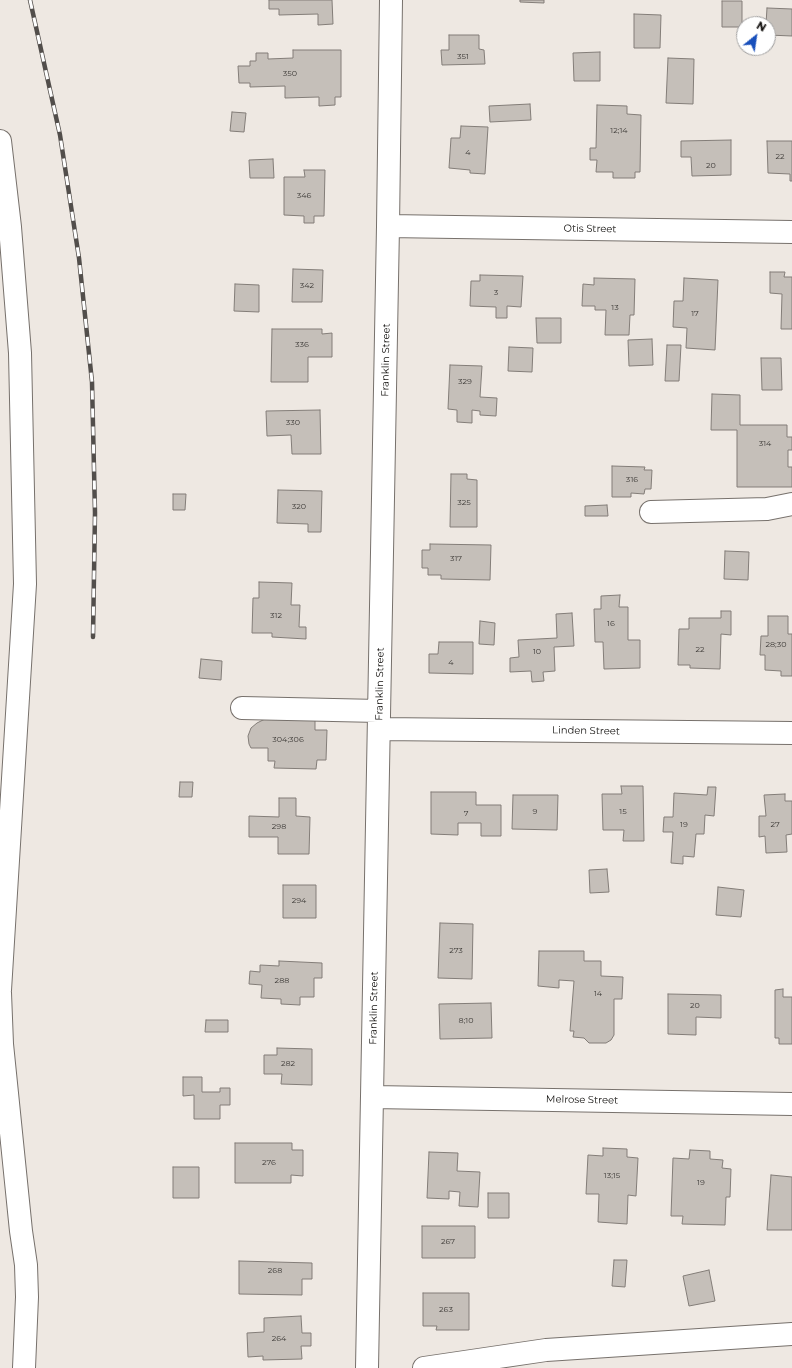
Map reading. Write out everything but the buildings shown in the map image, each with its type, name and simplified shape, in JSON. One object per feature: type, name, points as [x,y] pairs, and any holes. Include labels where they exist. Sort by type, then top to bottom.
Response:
[{"type":"street","name":"Franklin Street","points":[[367,1368],[373,1097],[391,0]]},
{"type":"street","points":[[0,141],[10,227],[20,353],[25,584],[0,990]]},
{"type":"street","name":"Otis Street","points":[[388,226],[792,232]]},
{"type":"street","points":[[651,512],[767,509],[792,504]]},
{"type":"street","name":"Linden Street","points":[[242,708],[379,720],[792,733]]},
{"type":"street","points":[[0,993],[2,1044],[26,1265],[27,1297],[24,1368]]},
{"type":"street","name":"Melrose Street","points":[[373,1097],[792,1104]]},
{"type":"street","points":[[433,1367],[546,1350],[792,1334]]},
{"type":"railway","points":[[30,0],[60,135],[79,258],[92,382],[95,513],[93,637]]}]
